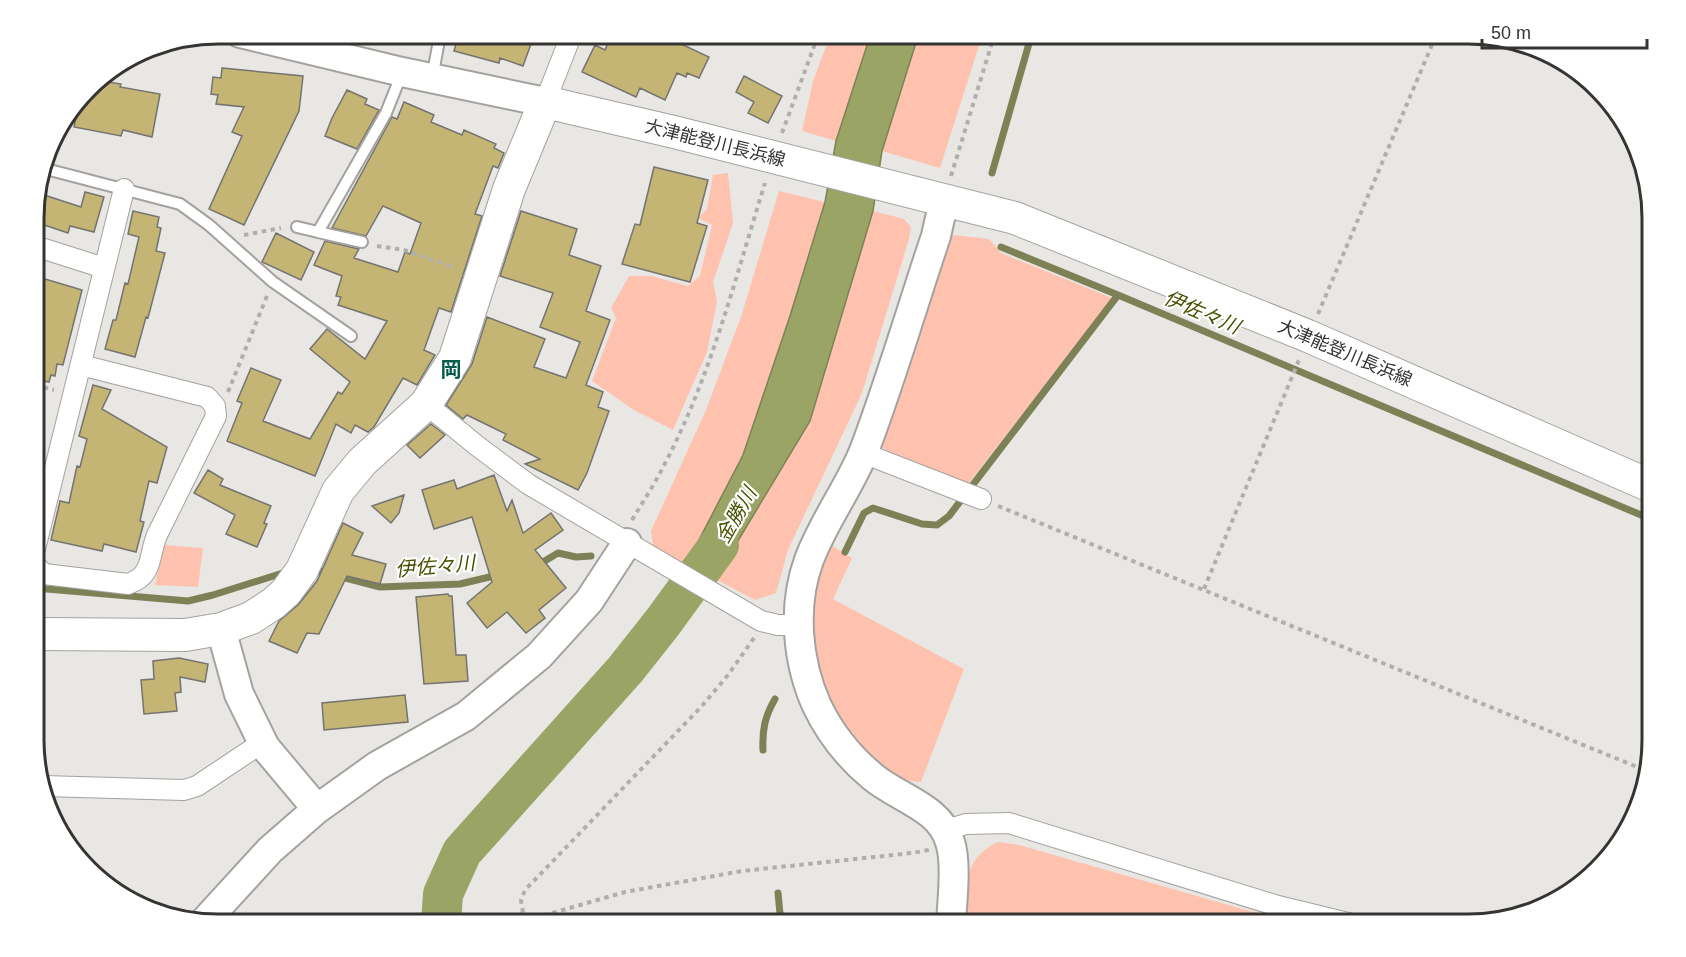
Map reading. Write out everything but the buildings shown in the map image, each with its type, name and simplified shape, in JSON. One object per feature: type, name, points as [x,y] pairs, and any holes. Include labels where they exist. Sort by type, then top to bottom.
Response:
[{"type":"main road","name":"大津能登川長浜線","points":[[545,102],[1016,218],[1303,349],[1642,483]]},
{"type":"main road","points":[[44,634],[185,635],[221,629],[251,618],[286,592],[302,570],[338,491],[350,475],[426,404],[455,358],[508,189],[545,102]]},
{"type":"street","points":[[340,44],[402,72],[545,102],[568,44]]},
{"type":"street","points":[[44,510],[124,189]]},
{"type":"street","points":[[929,196],[936,236],[863,453],[809,559],[801,587],[799,625],[807,675],[818,706],[842,747],[873,778],[926,809],[948,837],[953,874],[951,913]]},
{"type":"street","points":[[44,249],[104,268]]},
{"type":"street","points":[[44,573],[128,584],[139,580],[148,570],[152,547],[216,416],[215,406],[207,397],[81,365]]},
{"type":"street","points":[[426,404],[528,484],[754,617],[778,625],[799,625]]},
{"type":"street","points":[[863,453],[981,499]]},
{"type":"street","points":[[212,913],[270,850],[317,809],[377,766],[466,716],[539,656],[589,601],[628,543]]},
{"type":"street","points":[[221,629],[239,694],[263,742],[317,809]]},
{"type":"street","points":[[51,786],[184,790],[197,786],[263,742]]},
{"type":"street","points":[[948,837],[966,824],[1009,823],[1307,913]]},
{"type":"lane","points":[[432,78],[438,44]]},
{"type":"lane","points":[[318,232],[386,113],[402,72]]},
{"type":"lane","points":[[51,170],[180,204],[209,225],[273,282],[351,336]]},
{"type":"lane","points":[[297,227],[362,242]]},
{"type":"path","points":[[628,543],[689,412],[720,330],[783,159],[816,44]]},
{"type":"path","points":[[929,196],[990,44]]},
{"type":"path","points":[[1204,590],[1432,44]]},
{"type":"path","points":[[231,244],[244,235],[276,228],[297,227]]},
{"type":"path","points":[[362,242],[404,250],[481,276]]},
{"type":"path","points":[[215,406],[227,393],[273,282]]},
{"type":"path","points":[[981,499],[1640,768]]},
{"type":"path","points":[[525,914],[521,900],[525,890],[708,699],[752,644],[754,617]]},
{"type":"path","points":[[550,914],[625,892],[742,872],[912,854],[948,837]]},
{"type":"shaded area","points":[[827,44],[867,44],[836,141],[802,131],[813,81]]},
{"type":"shaded area","points":[[916,44],[979,44],[940,168],[882,151]]},
{"type":"shaded area","points":[[728,173],[733,223],[713,282],[717,301],[707,352],[673,430],[634,410],[592,381],[616,318],[611,308],[629,276],[651,276],[688,286],[700,276],[712,225],[698,218],[707,209],[713,175]]},
{"type":"shaded area","points":[[779,191],[825,202],[790,316],[743,455],[686,565],[653,547],[651,531],[706,410],[741,317]]},
{"type":"shaded area","points":[[873,211],[904,219],[911,227],[909,239],[862,393],[788,550],[776,593],[755,600],[715,579],[810,421]]},
{"type":"shaded area","points":[[953,235],[989,239],[1001,253],[1112,298],[968,484],[888,454],[881,444],[949,240]]},
{"type":"shaded area","points":[[164,545],[203,548],[198,587],[155,585]]},
{"type":"shaded area","points":[[831,545],[852,558],[833,599],[964,669],[921,782],[904,780],[896,776],[859,743],[841,719],[827,691],[817,662],[812,631],[813,601],[819,572]]},
{"type":"shaded area","points":[[998,842],[1019,845],[1257,913],[965,913],[967,882],[973,864],[987,848]]},
{"type":"water","points":[[867,44],[916,44],[882,151],[873,211],[810,421],[715,579],[686,565],[743,455],[790,316],[825,202],[836,141]]},
{"type":"waterway","points":[[992,173],[1029,44]]},
{"type":"waterway","points":[[1001,247],[1118,295]]},
{"type":"waterway","name":"伊佐々川","points":[[845,552],[864,513],[873,508],[922,524],[937,525],[949,516],[1118,295],[1642,515]]},
{"type":"waterway","name":"金勝川","points":[[442,914],[443,894],[462,852],[625,670],[719,545]]},
{"type":"waterway","name":"伊佐々川","points":[[538,565],[558,553],[576,557],[591,556]]},
{"type":"waterway","name":"伊佐々川","points":[[315,570],[380,587],[460,584],[498,575]]},
{"type":"waterway","name":"伊佐々川","points":[[44,589],[188,601],[286,572]]},
{"type":"waterway","name":"伊佐々川","points":[[763,750],[765,723],[775,699]]},
{"type":"waterway","name":"伊佐々川","points":[[778,893],[780,914]]},
{"type":"district","name":"岡","points":[[451,370]]}]
